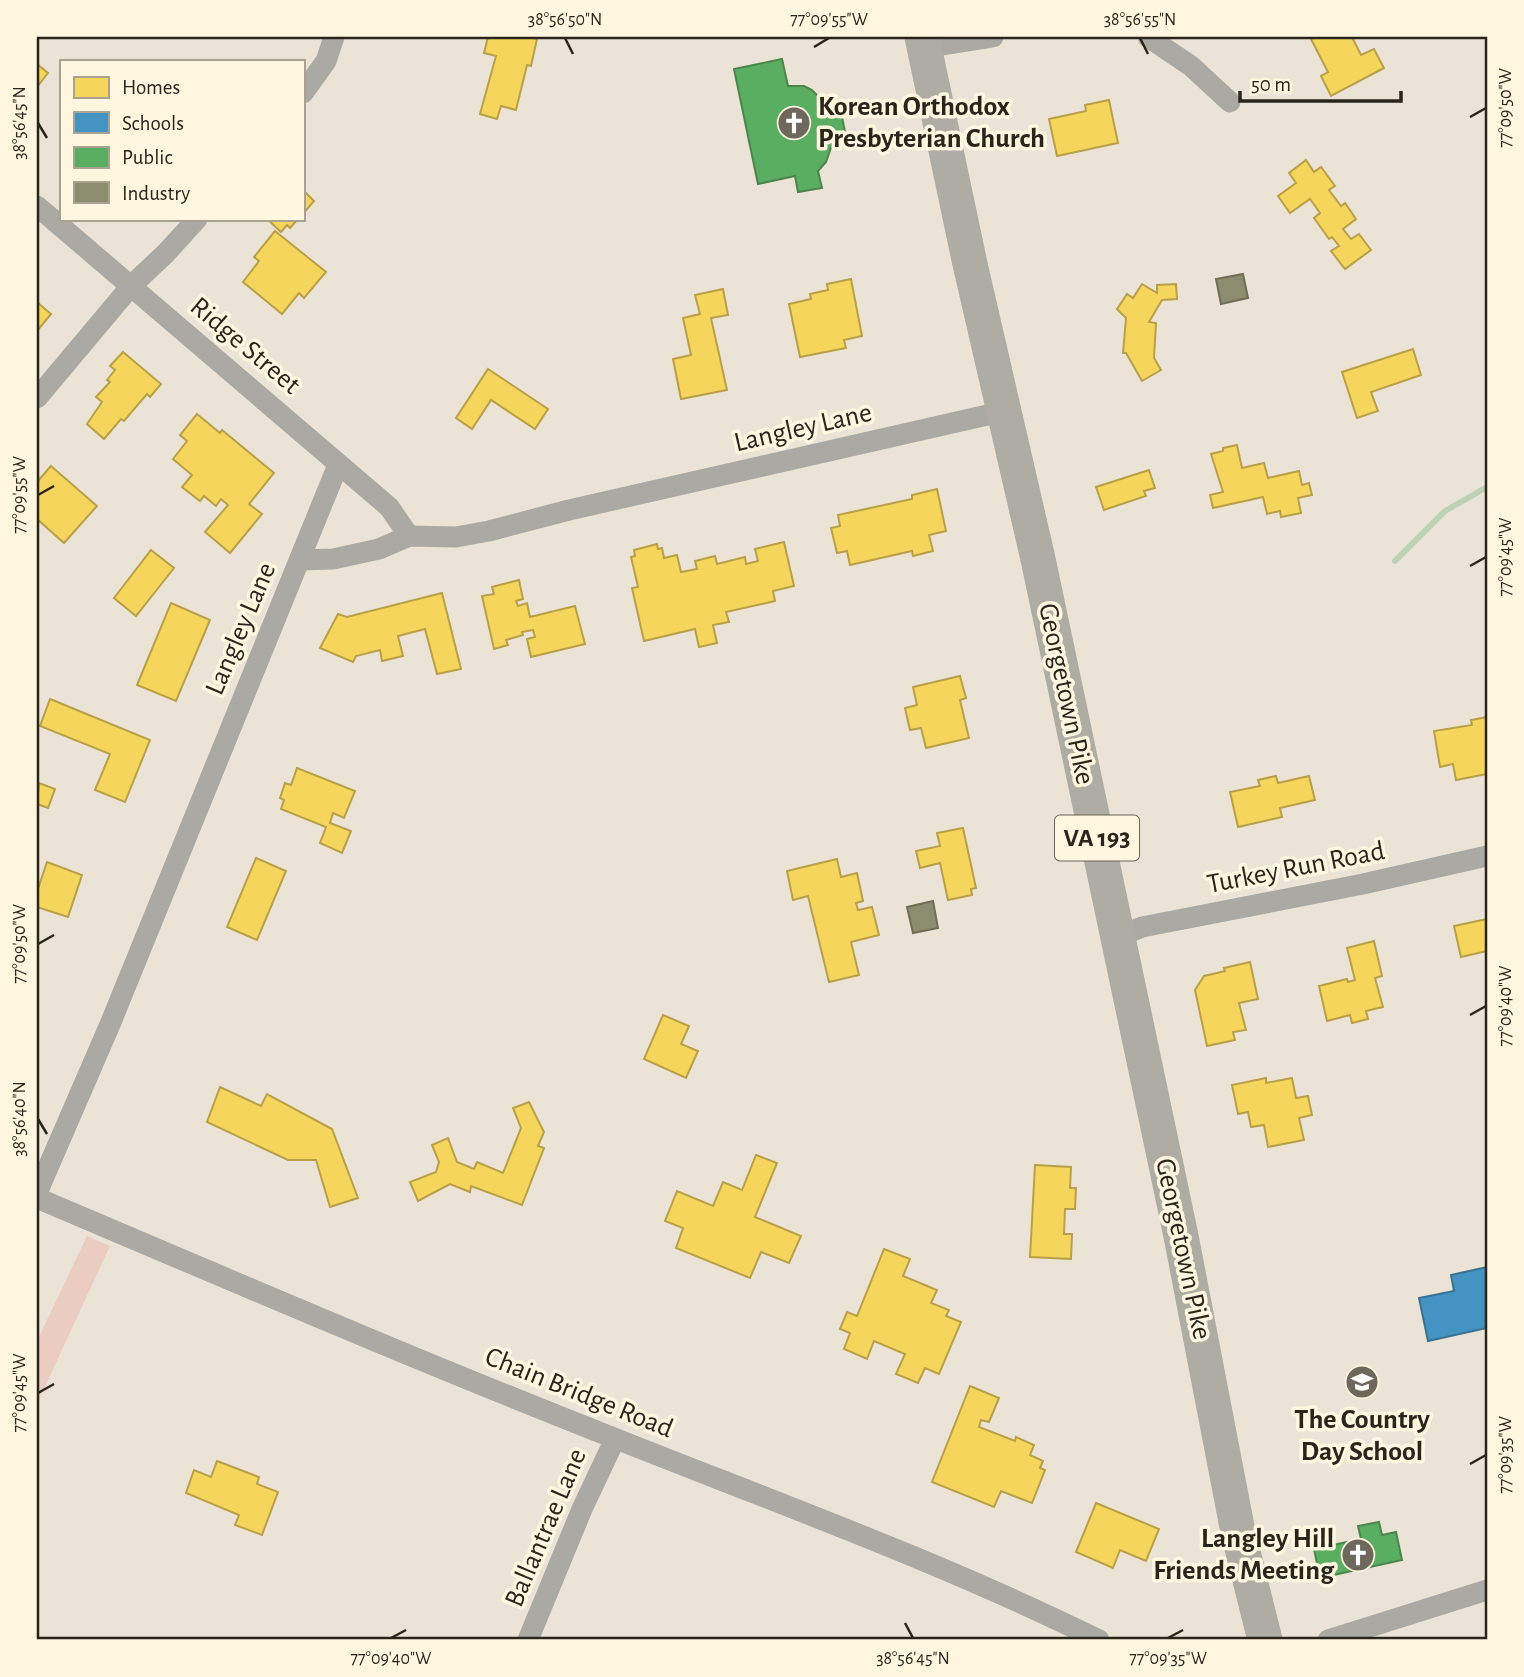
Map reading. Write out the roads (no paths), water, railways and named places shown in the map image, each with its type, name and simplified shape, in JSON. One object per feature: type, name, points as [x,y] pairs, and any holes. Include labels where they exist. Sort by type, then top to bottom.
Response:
[{"type":"main road","name":"Georgetown Pike","points":[[923,43],[970,264],[1038,559],[1181,1236],[1238,1532],[1265,1640]]},
{"type":"street","points":[[304,92],[326,61],[334,37]]},
{"type":"street","points":[[923,43],[993,37]]},
{"type":"street","points":[[1148,37],[1191,66],[1230,102]]},
{"type":"street","name":"Ridge Street","points":[[37,206],[389,507],[410,536]]},
{"type":"street","points":[[37,398],[131,286],[196,220]]},
{"type":"street","name":"Langley Lane","points":[[37,1196],[111,1022],[267,635],[300,561],[333,559],[379,550],[410,536],[456,537],[489,531],[569,510],[1005,411]]},
{"type":"street","points":[[300,561],[338,465]]},
{"type":"street","name":"Turkey Run Road","points":[[1118,937],[1142,928],[1487,856]]},
{"type":"street","name":"Chain Bridge Road","points":[[37,1196],[615,1439],[1022,1602],[1098,1640]]},
{"type":"street","name":"Ballantrae Lane","points":[[528,1640],[582,1509],[615,1439]]},
{"type":"street","points":[[1328,1640],[1487,1590]]},
{"type":"waterway","points":[[1395,561],[1445,511],[1487,487]]},
{"type":"place","name":"Korean Orthodox Presbyterian Church","points":[[794,123]]},
{"type":"place","name":"The Country Day School","points":[[1362,1382]]},
{"type":"place","name":"Langley Hill Friends Meeting","points":[[1358,1555]]}]
